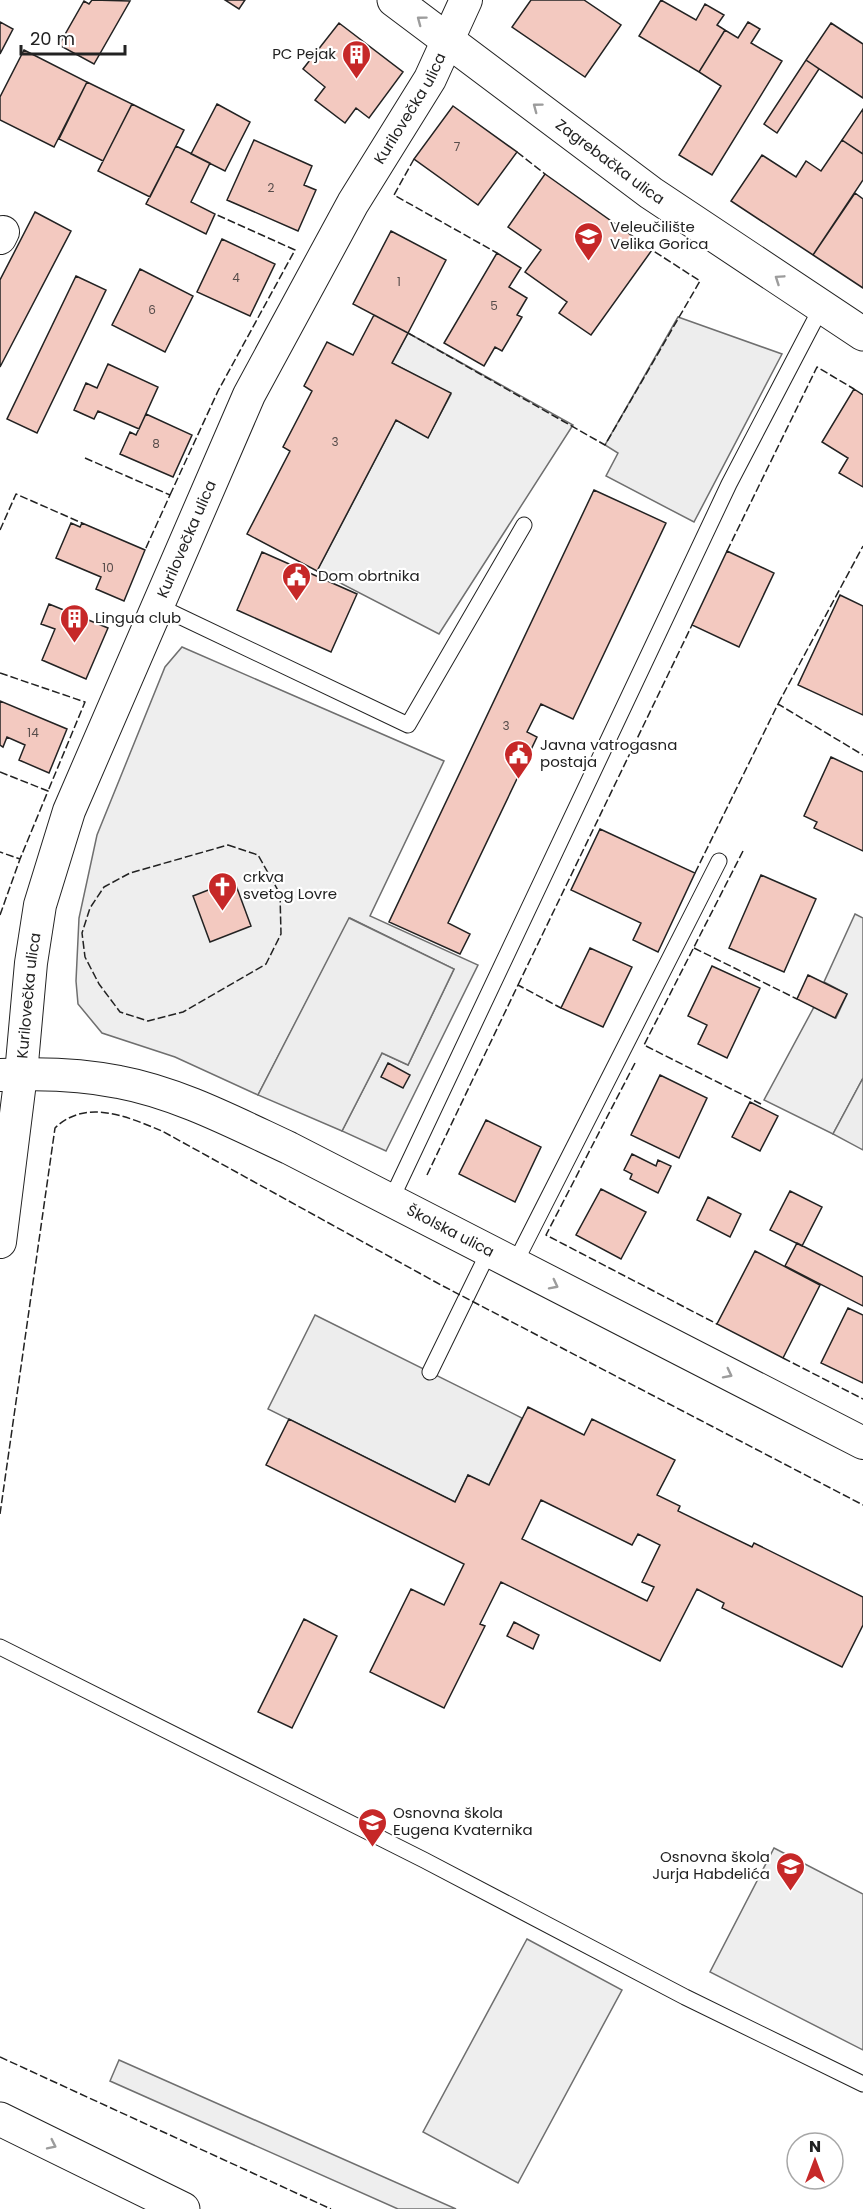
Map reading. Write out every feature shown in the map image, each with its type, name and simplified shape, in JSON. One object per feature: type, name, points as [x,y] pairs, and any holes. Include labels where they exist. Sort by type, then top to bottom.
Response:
[{"type":"main road","name":"Zagrebačka ulica","points":[[394,0],[651,193],[863,334]]},
{"type":"main road","points":[[0,2119],[183,2209]]},
{"type":"street","name":"Kurilovečka ulica","points":[[0,1242],[10,1075],[40,905],[51,862],[69,811],[156,605],[249,395],[352,203],[420,95],[449,41],[466,0]]},
{"type":"street","name":"Školska ulica","points":[[10,1075],[119,1082],[155,1092],[216,1115],[289,1148],[390,1202],[863,1443]]},
{"type":"lane","points":[[390,1202],[729,484],[821,308]]},
{"type":"lane","points":[[156,605],[408,725],[524,525]]},
{"type":"lane","points":[[430,1372],[501,1258],[719,861]]},
{"type":"lane","points":[[0,1647],[424,1860],[685,1997],[863,2084]]},
{"type":"shaded area","points":[[678,317],[782,354],[694,522],[606,476],[618,453],[605,445]]},
{"type":"shaded area","points":[[408,333],[573,425],[439,634],[317,571],[396,420],[428,437],[451,394],[392,363]]},
{"type":"shaded area","points":[[182,647],[444,761],[370,916],[478,965],[386,1151],[342,1131],[382,1053],[408,1065],[454,969],[350,918],[258,1095],[175,1057],[102,1033],[78,1004],[76,981],[79,918],[97,835],[165,667]]},
{"type":"shaded area","points":[[855,914],[863,918],[863,1078],[833,1134],[764,1100],[814,1007],[836,1018],[847,994],[824,982]]},
{"type":"shaded area","points":[[349,918],[454,969],[408,1065],[382,1053],[342,1131],[258,1095]]},
{"type":"shaded area","points":[[863,1078],[863,1150],[833,1134]]},
{"type":"shaded area","points":[[315,1315],[522,1418],[489,1485],[468,1475],[455,1502],[268,1409]]},
{"type":"shaded area","points":[[774,1848],[863,1894],[863,2050],[710,1972]]},
{"type":"shaded area","points":[[527,1939],[622,1990],[518,2183],[423,2132]]},
{"type":"shaded area","points":[[119,2060],[456,2209],[398,2209],[110,2081]]},
{"type":"building","points":[[92,0],[130,1],[94,64],[59,45],[84,1],[89,4]]},
{"type":"building","points":[[225,0],[245,0],[239,9]]},
{"type":"building","points":[[531,0],[584,0],[621,25],[585,77],[512,27]]},
{"type":"building","points":[[661,0],[696,20],[705,4],[724,15],[717,25],[725,30],[699,72],[639,36]]},
{"type":"building","points":[[0,22],[13,29],[0,54]]},
{"type":"building","points":[[748,22],[760,29],[751,43],[782,61],[712,175],[679,155],[721,86],[699,72],[725,30],[738,38]]},
{"type":"building","name":"PC Pejak","points":[[339,23],[403,72],[369,118],[356,108],[345,123],[315,100],[325,87],[303,69]]},
{"type":"building","points":[[831,23],[863,44],[863,98],[806,60]]},
{"type":"building","points":[[24,50],[87,82],[54,147],[0,120],[0,97]]},
{"type":"building","points":[[806,60],[819,69],[777,133],[764,124]]},
{"type":"building","points":[[87,82],[132,104],[103,161],[59,139]]},
{"type":"building","points":[[132,104],[184,130],[150,197],[98,171]]},
{"type":"building","points":[[217,104],[250,122],[225,171],[191,154]]},
{"type":"building","points":[[453,106],[517,152],[478,205],[414,159]]},
{"type":"building","points":[[863,109],[863,154],[842,140]]},
{"type":"building","points":[[254,140],[312,166],[304,185],[316,190],[298,231],[227,200]]},
{"type":"building","points":[[842,140],[863,154],[863,180],[813,255],[731,201],[762,155],[796,177],[806,161],[821,171]]},
{"type":"building","points":[[176,146],[210,163],[191,202],[215,214],[206,234],[146,204]]},
{"type":"building","name":"Veleučilište Velika Gorica","points":[[545,174],[652,250],[591,335],[559,313],[567,302],[525,272],[541,250],[508,227]]},
{"type":"building","points":[[855,193],[863,199],[863,288],[813,255]]},
{"type":"building","points":[[35,212],[71,231],[0,367],[0,280]]},
{"type":"building","points":[[391,231],[446,260],[408,333],[353,304]]},
{"type":"building","points":[[222,239],[275,264],[250,316],[197,292]]},
{"type":"building","points":[[497,253],[521,268],[509,287],[527,298],[517,315],[522,317],[502,351],[495,347],[484,366],[444,343]]},
{"type":"building","points":[[140,269],[193,296],[165,352],[112,325]]},
{"type":"building","points":[[76,276],[106,290],[37,433],[7,419]]},
{"type":"building","points":[[374,315],[408,333],[392,363],[451,393],[428,438],[396,420],[317,571],[247,534],[290,451],[283,447],[312,391],[304,386],[327,342],[353,355]]},
{"type":"building","points":[[108,364],[158,387],[139,429],[98,411],[94,419],[74,410],[86,383],[97,388]]},
{"type":"building","points":[[854,389],[863,395],[863,487],[839,473],[848,458],[822,442]]},
{"type":"building","points":[[146,414],[192,435],[173,477],[120,454],[130,432],[136,435]]},
{"type":"building","points":[[594,490],[666,523],[573,719],[541,704],[527,732],[537,737],[448,923],[470,934],[460,954],[389,922]]},
{"type":"building","points":[[71,523],[80,527],[82,523],[145,550],[124,601],[96,589],[101,577],[56,558]]},
{"type":"building","points":[[727,551],[774,573],[739,647],[692,625]]},
{"type":"building","name":"Dom obrtnika","points":[[262,552],[357,594],[331,652],[237,610]]},
{"type":"building","points":[[840,595],[863,606],[863,715],[798,685]]},
{"type":"building","name":"Lingua club","points":[[49,604],[108,628],[86,679],[42,660],[55,629],[41,624]]},
{"type":"building","points":[[0,701],[67,729],[49,773],[19,760],[25,745],[7,737],[3,747],[0,745]]},
{"type":"building","points":[[831,757],[863,772],[863,851],[814,828],[817,822],[804,816]]},
{"type":"building","points":[[600,829],[695,873],[658,952],[633,940],[641,923],[571,890]]},
{"type":"building","points":[[761,875],[816,899],[784,972],[729,948]]},
{"type":"building","name":"crkva svetog Lovre","points":[[234,880],[251,926],[210,942],[193,896]]},
{"type":"building","points":[[590,948],[632,967],[603,1027],[561,1008]]},
{"type":"building","points":[[712,966],[760,988],[727,1058],[698,1044],[707,1025],[688,1016]]},
{"type":"building","points":[[808,975],[847,994],[835,1018],[797,999]]},
{"type":"building","points":[[388,1063],[410,1075],[403,1088],[381,1077]]},
{"type":"building","points":[[660,1075],[707,1098],[679,1158],[631,1135]]},
{"type":"building","points":[[750,1102],[778,1116],[760,1151],[732,1137]]},
{"type":"building","points":[[486,1120],[541,1147],[515,1202],[459,1174]]},
{"type":"building","points":[[632,1154],[656,1166],[658,1160],[671,1166],[658,1193],[630,1179],[632,1174],[624,1170]]},
{"type":"building","points":[[601,1189],[646,1212],[621,1259],[576,1235]]},
{"type":"building","points":[[790,1191],[822,1207],[802,1246],[770,1230]]},
{"type":"building","points":[[708,1197],[741,1214],[730,1237],[697,1220]]},
{"type":"building","points":[[797,1243],[863,1277],[863,1306],[785,1266]]},
{"type":"building","points":[[755,1251],[820,1285],[783,1358],[717,1324]]},
{"type":"building","points":[[848,1308],[863,1315],[863,1383],[821,1363]]},
{"type":"building","points":[[528,1407],[584,1435],[592,1419],[675,1460],[657,1495],[680,1506],[678,1511],[752,1547],[754,1543],[863,1597],[863,1625],[842,1667],[722,1608],[724,1603],[697,1589],[660,1661],[501,1582],[480,1624],[485,1626],[444,1708],[370,1672],[411,1589],[444,1605],[464,1564],[266,1465],[289,1419],[455,1502],[468,1475],[489,1485]],"holes":[[[541,1500],[632,1545],[638,1534],[660,1545],[642,1582],[654,1587],[647,1601],[522,1539]]]},
{"type":"building","points":[[304,1619],[337,1636],[292,1728],[258,1712]]},
{"type":"building","points":[[514,1622],[539,1635],[533,1649],[507,1636]]},
{"type":"fence","points":[[517,152],[545,174]]},
{"type":"fence","points":[[414,159],[394,195],[497,253]]},
{"type":"fence","points":[[170,495],[218,391],[295,250],[215,214]]},
{"type":"fence","points":[[408,333],[605,445],[700,281],[652,250]]},
{"type":"fence","points":[[727,551],[817,367],[854,389]]},
{"type":"fence","points":[[85,458],[170,495],[145,550]]},
{"type":"fence","points":[[0,530],[16,494],[82,523]]},
{"type":"fence","points":[[778,704],[863,546]]},
{"type":"fence","points":[[518,985],[692,625]]},
{"type":"fence","points":[[0,673],[85,702],[48,791]]},
{"type":"fence","points":[[695,873],[778,704],[863,755]]},
{"type":"fence","points":[[0,772],[48,791],[20,859],[0,852]]},
{"type":"fence","points":[[228,845],[258,855],[280,894],[281,934],[266,964],[183,1012],[148,1021],[120,1012],[99,984],[85,957],[82,933],[90,908],[104,887],[130,873],[228,845]]},
{"type":"fence","points":[[743,851],[644,1045],[761,1104]]},
{"type":"fence","points":[[0,915],[20,859]]},
{"type":"fence","points":[[694,948],[797,999]]},
{"type":"fence","points":[[427,1175],[518,985],[561,1008]]},
{"type":"fence","points":[[635,1063],[546,1235],[717,1324]]},
{"type":"fence","points":[[0,1514],[55,1128],[67,1119],[94,1112],[121,1116],[162,1131],[441,1285],[863,1505]]},
{"type":"fence","points":[[783,1358],[863,1399]]},
{"type":"fence","points":[[0,2057],[331,2209]]},
{"type":"place","name":"PC Pejak","points":[[357,80]]},
{"type":"place","name":"Veleučilište Velika Gorica","points":[[589,262]]},
{"type":"place","name":"Dom obrtnika","points":[[297,602]]},
{"type":"place","name":"Lingua club","points":[[74,644]]},
{"type":"place","name":"Javna vatrogasna postaja","points":[[519,780]]},
{"type":"place","name":"crkva svetog Lovre","points":[[222,912]]},
{"type":"place","name":"Osnovna škola Eugena Kvaternika","points":[[372,1848]]},
{"type":"place","name":"Osnovna škola Jurja Habdelića","points":[[791,1892]]}]
